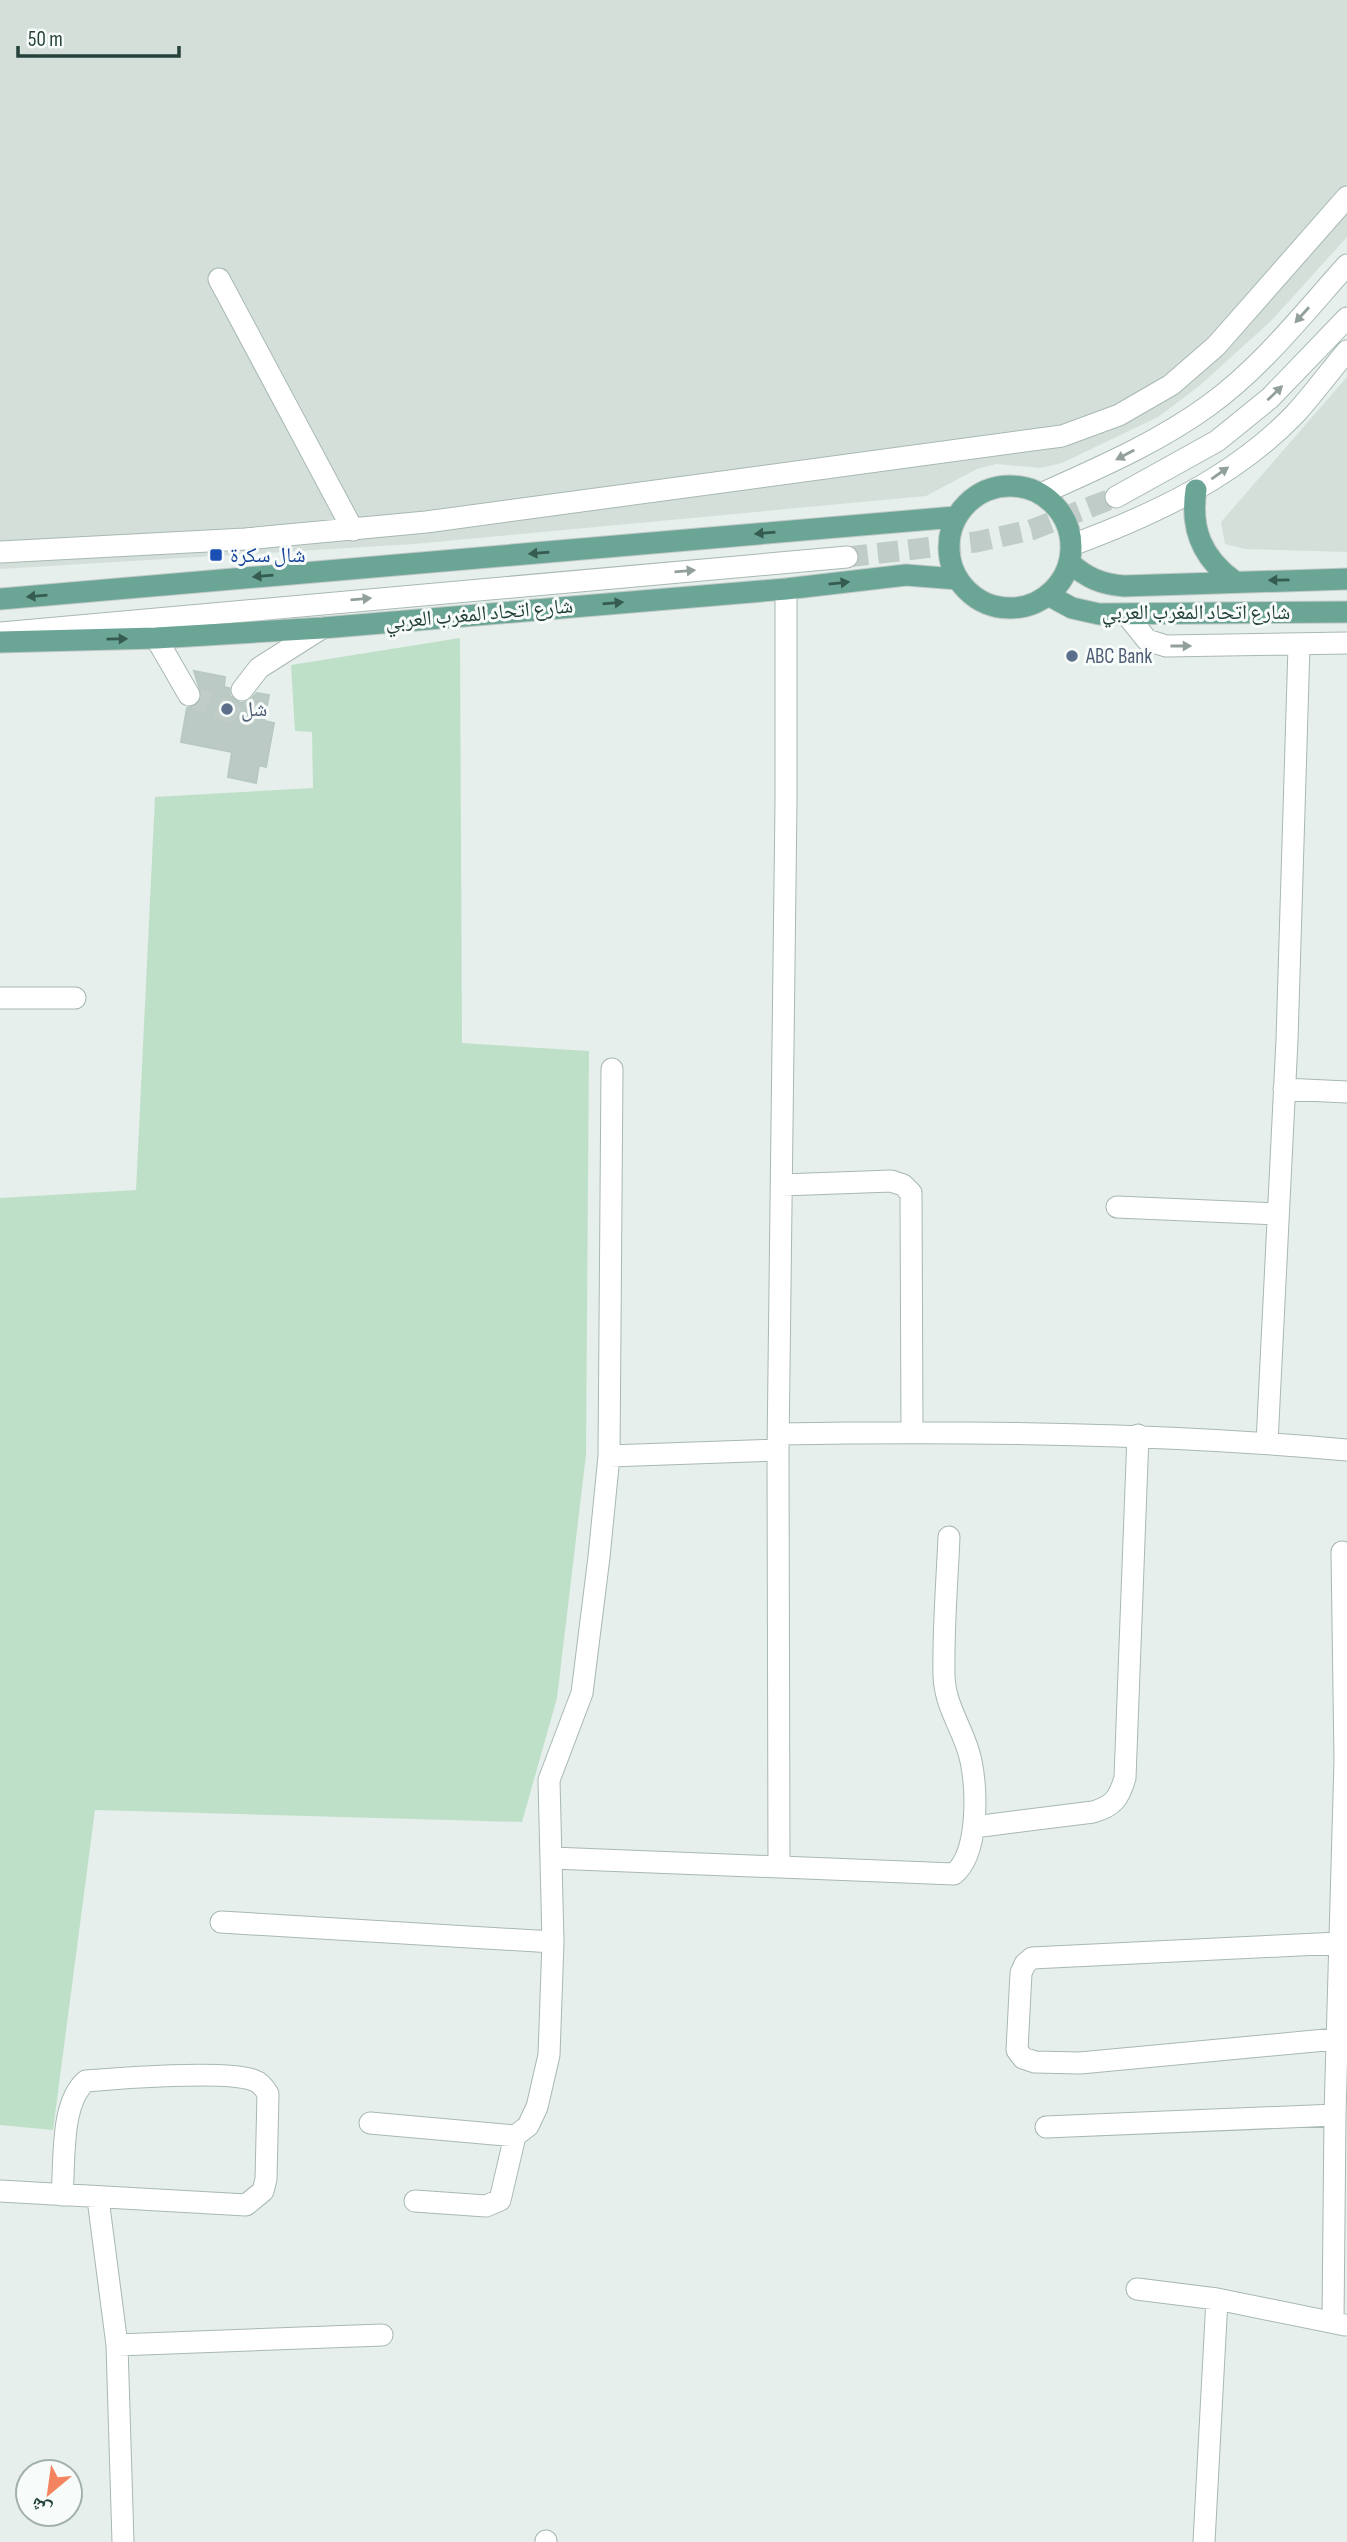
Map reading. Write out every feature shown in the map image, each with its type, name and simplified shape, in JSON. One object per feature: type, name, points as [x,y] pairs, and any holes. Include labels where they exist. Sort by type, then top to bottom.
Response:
[{"type":"main road","points":[[993,487],[1026,487],[1041,494],[1063,516],[1071,554],[1062,581],[1048,595],[1025,606],[999,608],[975,597],[957,579],[951,567],[948,542],[956,517],[978,494],[993,487]]},
{"type":"main road","points":[[1196,490],[1193,511],[1196,532],[1204,551],[1217,569],[1234,581]]},
{"type":"main road","points":[[0,599],[956,517]]},
{"type":"main road","name":"شارع اتحاد المغرب العربي","points":[[1071,554],[1085,577],[1104,584],[1347,579]]},
{"type":"main road","name":"شارع اتحاد المغرب العربي","points":[[0,642],[156,638],[322,628],[786,589],[906,576],[957,579]]},
{"type":"main road","name":"شارع اتحاد المغرب العربي","points":[[1048,595],[1072,608],[1099,614],[1347,612]]},
{"type":"street","points":[[0,552],[353,530],[1062,436],[1119,415],[1171,385],[1216,346],[1347,197]]},
{"type":"street","points":[[1041,494],[1123,457],[1208,406],[1263,359],[1347,264]]},
{"type":"street","points":[[219,279],[353,530]]},
{"type":"street","points":[[1116,497],[1217,441],[1270,398],[1347,318]]},
{"type":"street","points":[[1071,554],[1196,490],[1247,454],[1295,414],[1347,351]]},
{"type":"street","points":[[0,633],[847,557]]},
{"type":"street","points":[[779,1867],[778,1442],[786,589]]},
{"type":"street","points":[[1126,614],[1147,640],[1166,646],[1299,646],[1347,643]]},
{"type":"street","points":[[242,690],[259,668],[322,628]]},
{"type":"street","points":[[156,638],[189,695]]},
{"type":"street","points":[[1267,1443],[1284,1089],[1299,646]]},
{"type":"street","points":[[0,998],[75,998]]},
{"type":"street","points":[[415,2201],[494,2204],[500,2200],[515,2136],[528,2126],[544,2086],[550,2055],[553,1942],[549,1780],[582,1693],[609,1456],[612,1069]]},
{"type":"street","points":[[1284,1089],[1347,1092]]},
{"type":"street","points":[[782,1185],[891,1181],[903,1185],[911,1194],[912,1432]]},
{"type":"street","points":[[1117,1207],[1278,1214]]},
{"type":"street","points":[[609,1456],[912,1432],[1138,1435],[1347,1450]]},
{"type":"street","points":[[974,1827],[1093,1812],[1109,1808],[1120,1796],[1125,1778],[1138,1435]]},
{"type":"street","points":[[552,1858],[954,1874],[962,1868],[974,1827],[971,1760],[946,1697],[949,1537]]},
{"type":"street","points":[[1137,2288],[1217,2299],[1340,2323],[1335,2116],[1346,1760],[1342,1552]]},
{"type":"street","points":[[221,1922],[553,1942]]},
{"type":"street","points":[[1336,2039],[1080,2063],[1035,2062],[1023,2058],[1017,2050],[1021,1973],[1032,1958],[1339,1943]]},
{"type":"street","points":[[0,2191],[98,2199],[246,2205],[263,2192],[266,2179],[268,2094],[261,2084],[251,2079],[225,2077],[86,2081],[75,2090],[69,2104],[62,2195]]},
{"type":"street","points":[[1046,2127],[1335,2116]]},
{"type":"street","points":[[370,2123],[515,2136]]},
{"type":"street","points":[[98,2199],[117,2345],[123,2542]]},
{"type":"street","points":[[1204,2542],[1217,2299]]},
{"type":"street","points":[[117,2345],[382,2335]]},
{"type":"shaded area","points":[[0,0],[1347,0],[1347,237],[1271,321],[1198,387],[1158,417],[1062,463],[1041,468],[996,464],[977,469],[926,496],[414,544],[0,569]]},
{"type":"shaded area","points":[[1347,377],[1347,552],[1245,549],[1225,544],[1221,522]]},
{"type":"green space","points":[[460,638],[462,1043],[589,1051],[586,1455],[557,1698],[522,1822],[95,1810],[53,2130],[0,2125],[0,1198],[136,1190],[155,797],[313,788],[312,732],[295,731],[291,665]]},
{"type":"building","points":[[194,671],[225,677],[224,687],[229,688],[230,696],[240,703],[248,702],[257,693],[269,695],[264,721],[274,723],[266,767],[259,765],[256,783],[228,777],[232,752],[181,742],[187,708],[196,706],[202,696]]},
{"type":"tunnel","points":[[847,557],[976,542],[1031,530],[1116,497]]},
{"type":"tunnel","points":[[189,695],[227,712],[242,690]]},
{"type":"place","name":"شال سكرة","points":[[216,555]]},
{"type":"place","name":"ABC Bank","points":[[1072,656]]},
{"type":"place","name":"شل","points":[[227,709]]}]
